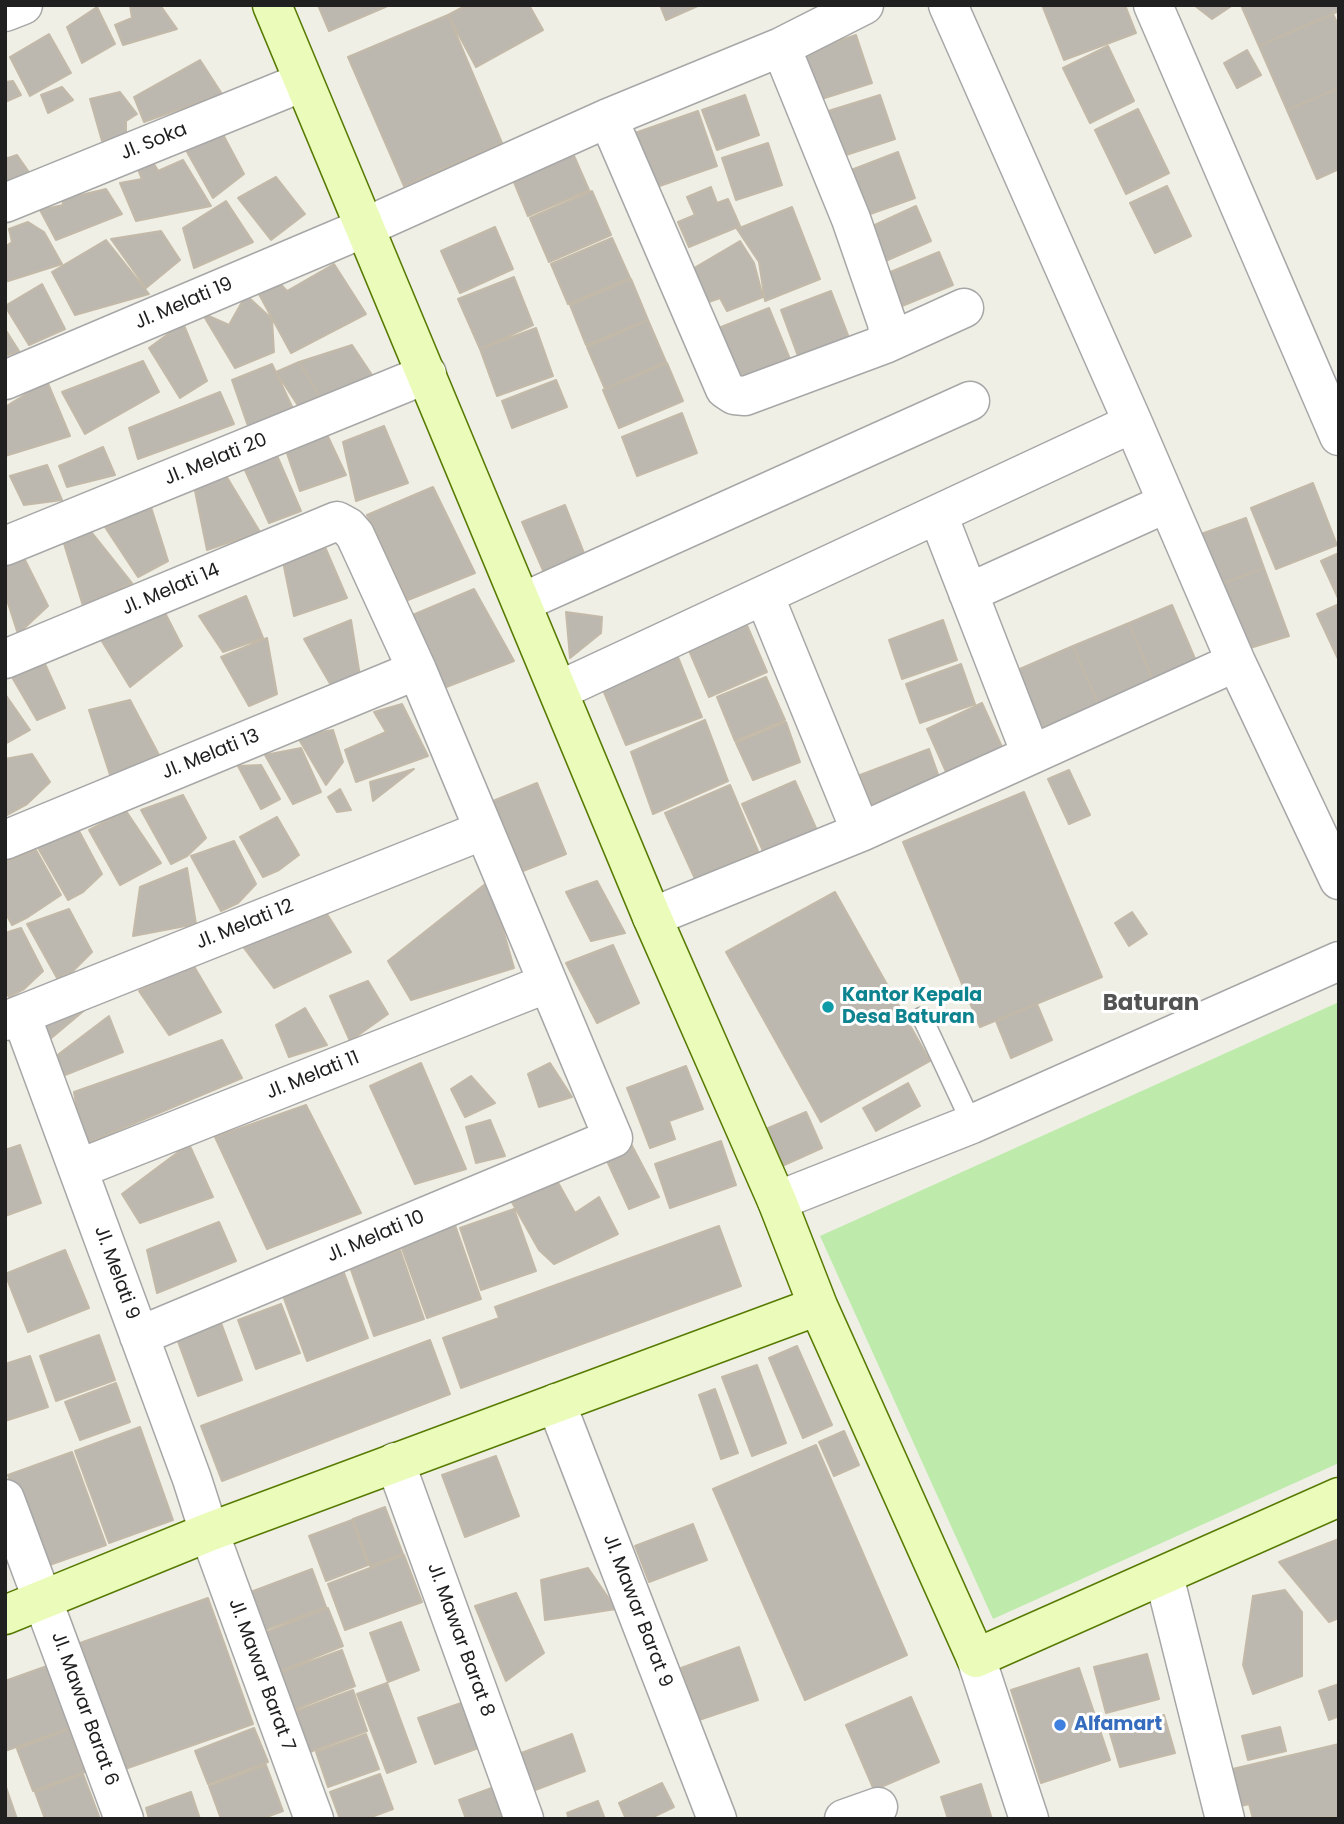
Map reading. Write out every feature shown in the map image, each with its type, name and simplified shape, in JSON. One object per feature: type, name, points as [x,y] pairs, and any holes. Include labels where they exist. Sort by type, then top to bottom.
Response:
[{"type":"main road","points":[[272,5],[363,228],[560,690],[652,917],[777,1201],[818,1306],[975,1658],[1339,1497]]},
{"type":"main road","points":[[5,1615],[209,1532],[818,1306]]},
{"type":"street","points":[[5,12],[23,5]]},
{"type":"street","name":"Jl. Melati 19","points":[[5,380],[363,228],[608,118],[781,47],[864,5]]},
{"type":"street","points":[[948,5],[1236,662],[1339,880]]},
{"type":"street","points":[[1153,5],[1339,436]]},
{"type":"street","points":[[781,47],[851,219],[887,323],[885,344]]},
{"type":"street","name":"Jl. Soka","points":[[5,203],[303,82]]},
{"type":"street","points":[[608,118],[725,389],[734,395],[745,396],[885,344],[964,308]]},
{"type":"street","name":"Jl. Melati 20","points":[[5,545],[427,374]]},
{"type":"street","points":[[523,602],[970,401]]},
{"type":"street","points":[[560,690],[1133,423]]},
{"type":"street","points":[[968,593],[1167,503]]},
{"type":"street","points":[[938,515],[1031,754]]},
{"type":"street","name":"Jl. Melati 14","points":[[5,659],[337,521],[355,535],[416,670]]},
{"type":"street","points":[[764,595],[861,832]]},
{"type":"street","points":[[652,917],[861,832],[1236,662]]},
{"type":"street","points":[[416,670],[548,983]]},
{"type":"street","name":"Jl. Melati 13","points":[[5,840],[416,670]]},
{"type":"street","name":"Jl. Melati 12","points":[[13,1018],[484,830]]},
{"type":"street","points":[[777,1201],[972,1124],[1339,961]]},
{"type":"street","name":"Jl. Melati 10","points":[[139,1336],[613,1138],[548,983]]},
{"type":"street","name":"Jl. Melati 11","points":[[78,1169],[548,983]]},
{"type":"street","name":"Jl. Melati 9","points":[[13,1018],[78,1169],[209,1532]]},
{"type":"street","name":"Jl. Mawar Barat 9","points":[[556,1403],[717,1819]]},
{"type":"street","name":"Jl. Mawar Barat 8","points":[[395,1462],[524,1819]]},
{"type":"street","name":"Jl. Mawar Barat 6","points":[[5,1499],[124,1819]]},
{"type":"street","name":"Jl. Mawar Barat 7","points":[[209,1532],[314,1819]]},
{"type":"street","points":[[1164,1576],[1225,1819]]},
{"type":"street","points":[[975,1658],[1030,1819]]},
{"type":"lane","points":[[922,1017],[972,1124]]},
{"type":"green space","points":[[1339,1002],[1339,1463],[993,1619],[820,1236]]},
{"type":"building","points":[[130,5],[160,5],[177,29],[123,45],[115,25],[132,18]]},
{"type":"building","points":[[318,5],[390,5],[329,31]]},
{"type":"building","points":[[467,5],[529,5],[543,30],[476,67],[448,15]]},
{"type":"building","points":[[660,5],[700,5],[666,20]]},
{"type":"building","points":[[1042,5],[1125,5],[1136,33],[1064,60]]},
{"type":"building","points":[[1194,5],[1233,5],[1212,19]]},
{"type":"building","points":[[1241,5],[1336,5],[1339,11],[1259,46]]},
{"type":"building","points":[[97,7],[115,44],[82,63],[67,27]]},
{"type":"building","points":[[1333,14],[1339,27],[1339,88],[1287,110],[1259,46]]},
{"type":"building","points":[[448,15],[502,143],[404,186],[348,57]]},
{"type":"building","points":[[49,34],[71,73],[30,96],[10,57]]},
{"type":"building","points":[[856,35],[872,83],[812,102],[796,55]]},
{"type":"building","points":[[1108,46],[1134,101],[1090,123],[1063,68]]},
{"type":"building","points":[[1247,50],[1261,75],[1237,88],[1224,63]]},
{"type":"building","points":[[200,60],[222,94],[144,122],[134,97]]},
{"type":"building","points":[[13,81],[21,95],[5,102],[5,82]]},
{"type":"building","points":[[62,87],[73,100],[48,113],[41,95]]},
{"type":"building","points":[[1339,88],[1339,169],[1317,179],[1287,110]]},
{"type":"building","points":[[120,92],[137,114],[126,121],[126,136],[102,141],[90,99]]},
{"type":"building","points":[[745,95],[759,135],[717,150],[702,110]]},
{"type":"building","points":[[880,95],[895,139],[840,157],[825,112]]},
{"type":"building","points":[[1138,109],[1169,173],[1126,194],[1095,130]]},
{"type":"building","points":[[698,111],[717,166],[651,189],[632,134]]},
{"type":"building","points":[[218,125],[244,174],[213,198],[182,143]]},
{"type":"building","points":[[768,143],[782,185],[736,200],[722,158]]},
{"type":"building","points":[[571,149],[589,190],[528,216],[511,175]]},
{"type":"building","points":[[898,152],[915,198],[862,217],[846,172]]},
{"type":"building","points":[[17,155],[33,178],[5,184],[5,159]]},
{"type":"building","points":[[150,157],[158,171],[183,160],[211,206],[136,221],[120,183],[142,179],[135,162]]},
{"type":"building","points":[[276,177],[305,214],[271,240],[238,198]]},
{"type":"building","points":[[1167,186],[1191,236],[1155,253],[1130,203]]},
{"type":"building","points":[[711,187],[717,203],[728,199],[740,226],[689,247],[678,222],[695,215],[687,197]]},
{"type":"building","points":[[73,189],[81,195],[106,189],[122,214],[56,240],[40,210],[63,205],[62,194]]},
{"type":"building","points":[[592,191],[611,235],[549,262],[530,218]]},
{"type":"building","points":[[226,201],[253,242],[194,268],[183,228]]},
{"type":"building","points":[[916,206],[931,241],[881,263],[866,229]]},
{"type":"building","points":[[792,207],[820,279],[765,301],[759,262],[737,229]]},
{"type":"building","points":[[28,222],[44,232],[62,264],[5,282],[5,247],[12,242],[9,229]]},
{"type":"building","points":[[495,227],[513,269],[460,293],[441,251]]},
{"type":"building","points":[[161,231],[180,260],[146,288],[111,239]]},
{"type":"building","points":[[612,238],[630,278],[568,304],[551,264]]},
{"type":"building","points":[[106,240],[149,294],[75,315],[52,272]]},
{"type":"building","points":[[740,241],[754,263],[763,297],[727,311],[720,298],[706,303],[689,271]]},
{"type":"building","points":[[939,252],[953,285],[902,306],[888,273]]},
{"type":"building","points":[[334,264],[366,314],[291,353],[254,285],[272,275],[287,291]]},
{"type":"building","points":[[514,277],[533,325],[480,349],[458,299]]},
{"type":"building","points":[[631,279],[648,320],[586,345],[570,305]]},
{"type":"building","points":[[42,284],[65,329],[29,345],[5,306]]},
{"type":"building","points":[[831,291],[853,348],[802,367],[781,310]]},
{"type":"building","points":[[246,295],[272,319],[274,352],[235,368],[202,313],[229,325]]},
{"type":"building","points":[[769,308],[792,364],[739,381],[716,329]]},
{"type":"building","points":[[648,320],[666,362],[605,389],[587,347]]},
{"type":"building","points":[[183,323],[207,381],[180,398],[149,348]]},
{"type":"building","points":[[536,328],[553,376],[497,396],[480,349]]},
{"type":"building","points":[[5,329],[19,351],[5,356]]},
{"type":"building","points":[[352,345],[376,381],[323,401],[299,362]]},
{"type":"building","points":[[143,361],[159,392],[85,434],[62,392]]},
{"type":"building","points":[[299,362],[323,401],[301,410],[276,372]]},
{"type":"building","points":[[667,363],[683,401],[619,428],[603,390]]},
{"type":"building","points":[[272,364],[295,413],[249,429],[232,380]]},
{"type":"building","points":[[556,380],[567,407],[512,428],[502,401]]},
{"type":"building","points":[[47,381],[70,436],[5,456],[5,407]]},
{"type":"building","points":[[220,392],[234,424],[138,459],[129,428]]},
{"type":"building","points":[[682,413],[697,453],[637,476],[622,437]]},
{"type":"building","points":[[323,426],[346,475],[300,491],[283,442]]},
{"type":"building","points":[[384,426],[408,483],[356,501],[343,442]]},
{"type":"building","points":[[103,447],[115,475],[67,487],[59,466]]},
{"type":"building","points":[[275,451],[301,511],[269,523],[244,468]]},
{"type":"building","points":[[47,465],[62,500],[24,505],[10,476]]},
{"type":"building","points":[[225,474],[260,532],[207,550],[195,491]]},
{"type":"building","points":[[1313,483],[1337,545],[1276,569],[1251,508]]},
{"type":"building","points":[[433,487],[475,573],[408,600],[367,515]]},
{"type":"building","points":[[565,505],[586,558],[545,575],[522,522]]},
{"type":"building","points":[[151,507],[168,561],[138,577],[105,527]]},
{"type":"building","points":[[1246,518],[1264,568],[1219,585],[1201,534]]},
{"type":"building","points":[[89,529],[132,583],[83,606],[62,537]]},
{"type":"building","points":[[322,540],[347,598],[294,616],[282,557]]},
{"type":"building","points":[[1339,553],[1339,600],[1321,561]]},
{"type":"building","points":[[24,558],[48,606],[18,634],[5,594],[5,563]]},
{"type":"building","points":[[1264,568],[1289,636],[1250,648],[1219,585]]},
{"type":"building","points":[[474,589],[514,661],[441,689],[408,617]]},
{"type":"building","points":[[246,596],[263,638],[223,652],[199,616]]},
{"type":"building","points":[[160,603],[182,646],[130,687],[95,630]]},
{"type":"building","points":[[1339,604],[1339,661],[1317,614]]},
{"type":"building","points":[[1172,605],[1196,661],[1153,680],[1129,623]]},
{"type":"building","points":[[566,612],[602,617],[601,633],[570,658]]},
{"type":"building","points":[[351,620],[360,676],[332,687],[304,639]]},
{"type":"building","points":[[943,620],[957,660],[902,679],[889,640]]},
{"type":"building","points":[[746,623],[767,672],[709,697],[688,648]]},
{"type":"building","points":[[1129,623],[1153,680],[1098,704],[1073,646]]},
{"type":"building","points":[[267,638],[277,694],[249,706],[221,657]]},
{"type":"building","points":[[1073,646],[1098,704],[1040,729],[1015,671]]},
{"type":"building","points":[[676,652],[702,717],[626,745],[601,685]]},
{"type":"building","points":[[45,664],[65,708],[37,720],[9,672]]},
{"type":"building","points":[[961,664],[975,704],[920,723],[906,684]]},
{"type":"building","points":[[766,677],[785,720],[735,741],[717,697]]},
{"type":"building","points":[[5,694],[30,730],[5,744]]},
{"type":"building","points":[[130,700],[159,755],[111,778],[89,710]]},
{"type":"building","points":[[982,703],[1007,758],[951,783],[927,729]]},
{"type":"building","points":[[402,704],[428,756],[356,782],[345,750],[386,732],[374,712]]},
{"type":"building","points":[[705,720],[728,781],[653,814],[631,752]]},
{"type":"building","points":[[786,722],[800,762],[753,780],[736,743]]},
{"type":"building","points":[[333,730],[343,762],[326,785],[297,736]]},
{"type":"building","points":[[301,748],[321,792],[293,804],[265,755]]},
{"type":"building","points":[[929,749],[939,777],[871,805],[860,775]]},
{"type":"building","points":[[32,754],[50,782],[27,804],[5,816],[5,759]]},
{"type":"building","points":[[261,765],[280,799],[261,809],[238,766]]},
{"type":"building","points":[[414,769],[373,801],[370,782]]},
{"type":"building","points":[[1069,770],[1090,815],[1069,824],[1048,779]]},
{"type":"building","points":[[795,781],[820,837],[767,860],[742,804]]},
{"type":"building","points":[[537,783],[566,854],[523,871],[493,801]]},
{"type":"building","points":[[730,785],[758,851],[696,881],[665,813]]},
{"type":"building","points":[[340,789],[351,810],[337,812],[328,797]]},
{"type":"building","points":[[1024,792],[1102,977],[980,1027],[903,842]]},
{"type":"building","points":[[183,795],[206,838],[187,856],[171,864],[141,810]]},
{"type":"building","points":[[126,811],[161,863],[120,885],[89,830]]},
{"type":"building","points":[[277,817],[299,855],[279,870],[263,877],[240,837]]},
{"type":"building","points":[[79,831],[102,874],[83,892],[68,900],[37,846]]},
{"type":"building","points":[[234,841],[256,884],[238,903],[221,911],[191,856]]},
{"type":"building","points":[[36,850],[61,895],[12,925],[5,912],[5,862]]},
{"type":"building","points":[[187,868],[196,924],[133,936],[140,887]]},
{"type":"building","points":[[489,881],[514,968],[411,1000],[388,961]]},
{"type":"building","points":[[597,881],[625,933],[591,941],[566,892]]},
{"type":"building","name":"Kantor Kepala Desa Baturan","points":[[835,892],[930,1061],[821,1122],[726,952]]},
{"type":"building","points":[[69,909],[92,952],[73,971],[57,978],[27,924]]},
{"type":"building","points":[[1132,912],[1147,934],[1129,946],[1115,923]]},
{"type":"building","points":[[327,914],[351,952],[274,988],[241,944]]},
{"type":"building","points":[[21,928],[43,971],[24,989],[9,997],[5,991],[5,933]]},
{"type":"building","points":[[613,945],[639,1003],[597,1023],[566,963]]},
{"type":"building","points":[[192,963],[221,1012],[169,1035],[139,991]]},
{"type":"building","points":[[368,981],[388,1014],[350,1041],[330,996]]},
{"type":"building","points":[[99,998],[43,1045],[37,1026]]},
{"type":"building","points":[[1037,1004],[1052,1040],[1011,1058],[996,1021]]},
{"type":"building","points":[[305,1008],[327,1045],[289,1057],[276,1025]]},
{"type":"building","points":[[109,1016],[123,1052],[65,1075],[51,1060]]},
{"type":"building","points":[[222,1040],[242,1078],[83,1145],[74,1092]]},
{"type":"building","points":[[421,1063],[466,1169],[415,1184],[370,1086]]},
{"type":"building","points":[[550,1063],[572,1097],[539,1107],[528,1074]]},
{"type":"building","points":[[686,1066],[703,1109],[669,1121],[675,1139],[650,1148],[627,1088]]},
{"type":"building","points":[[471,1076],[495,1103],[465,1117],[451,1089]]},
{"type":"building","points":[[908,1083],[920,1106],[876,1131],[863,1108]]},
{"type":"building","points":[[306,1105],[361,1213],[267,1249],[215,1137]]},
{"type":"building","points":[[806,1112],[822,1148],[782,1166],[766,1129]]},
{"type":"building","points":[[490,1120],[505,1156],[476,1163],[466,1127]]},
{"type":"building","points":[[721,1141],[736,1185],[670,1208],[655,1164]]},
{"type":"building","points":[[630,1142],[659,1197],[629,1209],[603,1152]]},
{"type":"building","points":[[189,1144],[213,1197],[140,1223],[122,1194]]},
{"type":"building","points":[[20,1145],[41,1203],[5,1216],[5,1150]]},
{"type":"building","points":[[556,1179],[575,1213],[599,1197],[618,1234],[554,1264],[539,1250],[509,1197]]},
{"type":"building","points":[[514,1209],[536,1271],[481,1290],[460,1228]]},
{"type":"building","points":[[219,1222],[236,1261],[157,1293],[147,1250]]},
{"type":"building","points":[[455,1225],[481,1299],[427,1318],[400,1243]]},
{"type":"building","points":[[719,1226],[741,1286],[461,1388],[443,1338],[499,1318],[495,1307]]},
{"type":"building","points":[[65,1250],[89,1308],[28,1332],[5,1274]]},
{"type":"building","points":[[400,1250],[424,1319],[374,1336],[350,1267]]},
{"type":"building","points":[[343,1270],[368,1338],[307,1361],[282,1293]]},
{"type":"building","points":[[281,1304],[300,1353],[256,1369],[238,1320]]},
{"type":"building","points":[[220,1320],[242,1380],[198,1396],[176,1336]]},
{"type":"building","points":[[99,1335],[115,1380],[56,1401],[40,1356]]},
{"type":"building","points":[[430,1340],[450,1394],[222,1481],[201,1426]]},
{"type":"building","points":[[797,1346],[832,1425],[803,1438],[769,1358]]},
{"type":"building","points":[[30,1356],[48,1407],[5,1421],[5,1364]]},
{"type":"building","points":[[757,1365],[786,1443],[752,1456],[722,1377]]},
{"type":"building","points":[[116,1383],[130,1422],[80,1440],[65,1402]]},
{"type":"building","points":[[715,1389],[738,1453],[721,1459],[699,1395]]},
{"type":"building","points":[[140,1427],[173,1520],[109,1543],[75,1451]]},
{"type":"building","points":[[844,1431],[859,1465],[834,1476],[819,1442]]},
{"type":"building","points":[[816,1445],[907,1655],[805,1700],[713,1489]]},
{"type":"building","points":[[72,1452],[106,1545],[41,1568],[8,1475]]},
{"type":"building","points":[[496,1456],[519,1516],[465,1537],[442,1475]]},
{"type":"building","points":[[385,1507],[403,1554],[370,1566],[353,1519]]},
{"type":"building","points":[[352,1520],[368,1565],[326,1581],[309,1536]]},
{"type":"building","points":[[693,1524],[707,1560],[649,1582],[635,1546]]},
{"type":"building","points":[[1339,1539],[1339,1618],[1329,1622],[1279,1562]]},
{"type":"building","points":[[404,1555],[422,1602],[345,1630],[328,1584]]},
{"type":"building","points":[[588,1568],[616,1609],[545,1620],[541,1580]]},
{"type":"building","points":[[312,1569],[326,1607],[254,1634],[240,1596]]},
{"type":"building","points":[[1285,1590],[1302,1612],[1302,1676],[1253,1694],[1243,1665],[1253,1596]]},
{"type":"building","points":[[516,1593],[544,1653],[506,1681],[475,1606]]},
{"type":"building","points":[[208,1598],[253,1724],[125,1769],[80,1643]]},
{"type":"building","points":[[328,1608],[343,1646],[271,1675],[256,1636]]},
{"type":"building","points":[[401,1622],[419,1670],[388,1682],[370,1633]]},
{"type":"building","points":[[739,1647],[758,1700],[699,1720],[681,1668]]},
{"type":"building","points":[[342,1650],[355,1686],[293,1710],[271,1676]]},
{"type":"building","points":[[1147,1654],[1159,1699],[1106,1713],[1094,1667]]},
{"type":"building","points":[[47,1666],[70,1728],[5,1751],[5,1681]]},
{"type":"building","name":"Alfamart","points":[[1079,1668],[1110,1760],[1041,1783],[1011,1690]]},
{"type":"building","points":[[387,1683],[416,1762],[387,1773],[357,1694]]},
{"type":"building","points":[[1339,1684],[1339,1716],[1329,1720],[1319,1691]]},
{"type":"building","points":[[353,1690],[367,1731],[307,1753],[291,1713]]},
{"type":"building","points":[[911,1697],[939,1762],[874,1790],[846,1725]]},
{"type":"building","points":[[464,1702],[481,1747],[435,1764],[418,1718]]},
{"type":"building","points":[[1164,1715],[1175,1753],[1120,1767],[1109,1730]]},
{"type":"building","points":[[1280,1727],[1286,1751],[1248,1760],[1242,1736]]},
{"type":"building","points":[[254,1728],[268,1762],[208,1784],[195,1751]]},
{"type":"building","points":[[69,1729],[85,1772],[33,1791],[17,1749]]},
{"type":"building","points":[[366,1734],[379,1769],[328,1787],[316,1752]]},
{"type":"building","points":[[572,1734],[585,1771],[530,1792],[516,1755]]},
{"type":"building","points":[[1339,1744],[1339,1817],[1253,1819],[1249,1804],[1233,1808],[1224,1771]]},
{"type":"building","points":[[266,1765],[283,1811],[261,1819],[221,1819],[209,1786]]},
{"type":"building","points":[[83,1774],[100,1819],[45,1819],[35,1792]]},
{"type":"building","points":[[380,1774],[393,1809],[366,1819],[340,1819],[330,1792]]},
{"type":"building","points":[[662,1783],[674,1807],[649,1819],[626,1819],[619,1803]]},
{"type":"building","points":[[5,1784],[17,1819],[5,1819]]},
{"type":"building","points":[[981,1784],[992,1819],[948,1819],[941,1797]]},
{"type":"building","points":[[497,1786],[510,1819],[466,1819],[459,1800]]},
{"type":"building","points":[[191,1792],[200,1819],[149,1819],[146,1808]]},
{"type":"building","points":[[598,1801],[605,1819],[569,1819],[567,1813]]},
{"type":"place","name":"Kantor Kepala Desa Baturan","points":[[828,1007]]},
{"type":"place","name":"Alfamart","points":[[1060,1725]]},
{"type":"district","name":"Baturan","points":[[1151,1004]]}]
